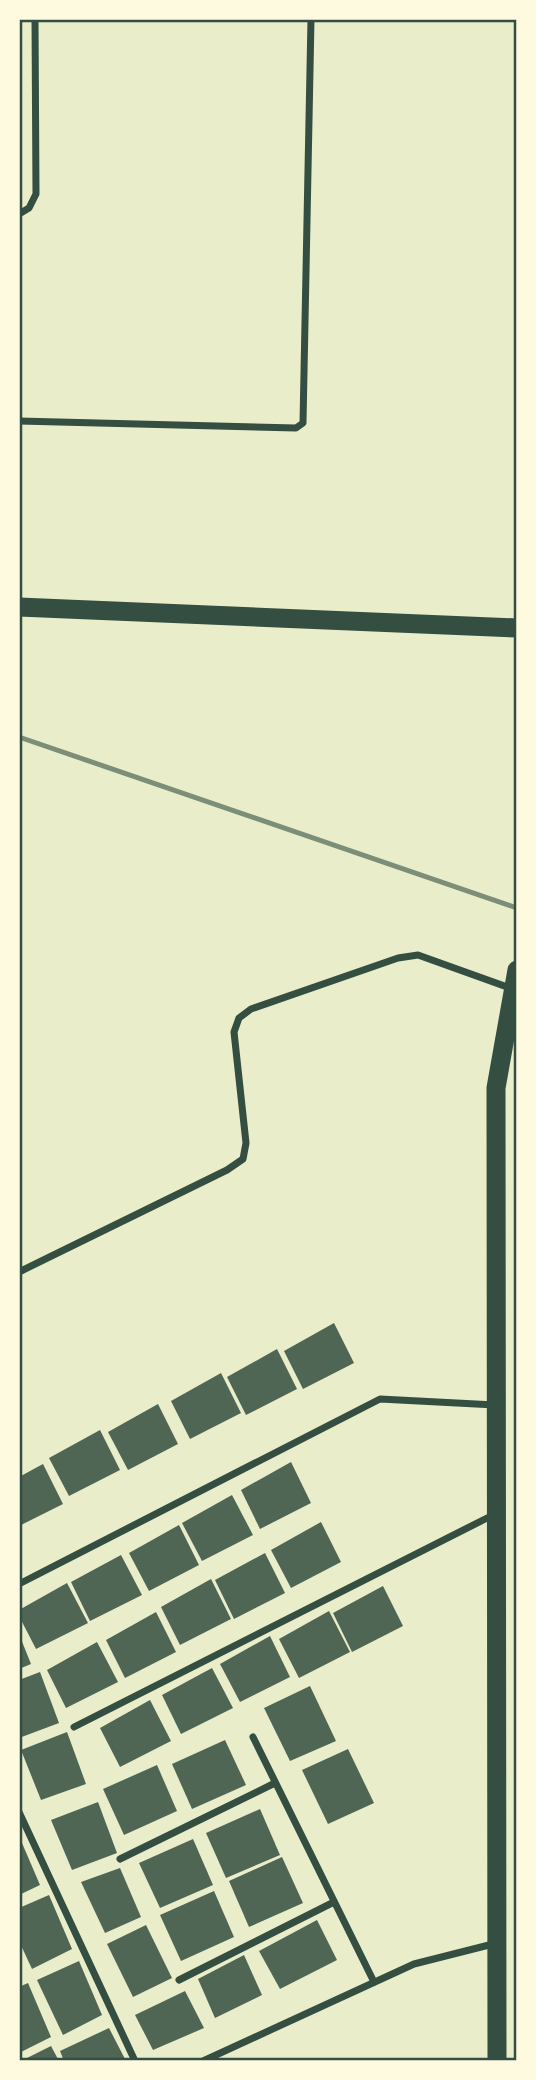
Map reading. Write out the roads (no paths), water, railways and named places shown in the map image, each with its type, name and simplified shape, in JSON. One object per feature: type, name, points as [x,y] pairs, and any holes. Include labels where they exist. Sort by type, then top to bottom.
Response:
[{"type":"highway","points":[[19,607],[517,628]]},
{"type":"highway","points":[[497,2061],[496,1088],[515,980]]},
{"type":"street","points":[[19,214],[29,208],[36,194],[35,19]]},
{"type":"street","points":[[19,421],[296,428],[303,423],[312,19]]},
{"type":"street","points":[[19,1272],[228,1170],[243,1159],[246,1143],[234,1032],[239,1018],[251,1009],[398,958],[418,955],[515,980]]},
{"type":"street","points":[[19,1584],[380,1399],[497,1405]]},
{"type":"street","points":[[74,1727],[497,1513]]},
{"type":"street","points":[[253,1737],[374,1982]]},
{"type":"street","points":[[120,1858],[275,1783]]},
{"type":"street","points":[[19,1812],[135,2061]]},
{"type":"street","points":[[179,1980],[334,1902]]},
{"type":"street","points":[[203,2061],[414,1964],[497,1943]]},
{"type":"railway","points":[[19,737],[517,908]]}]
